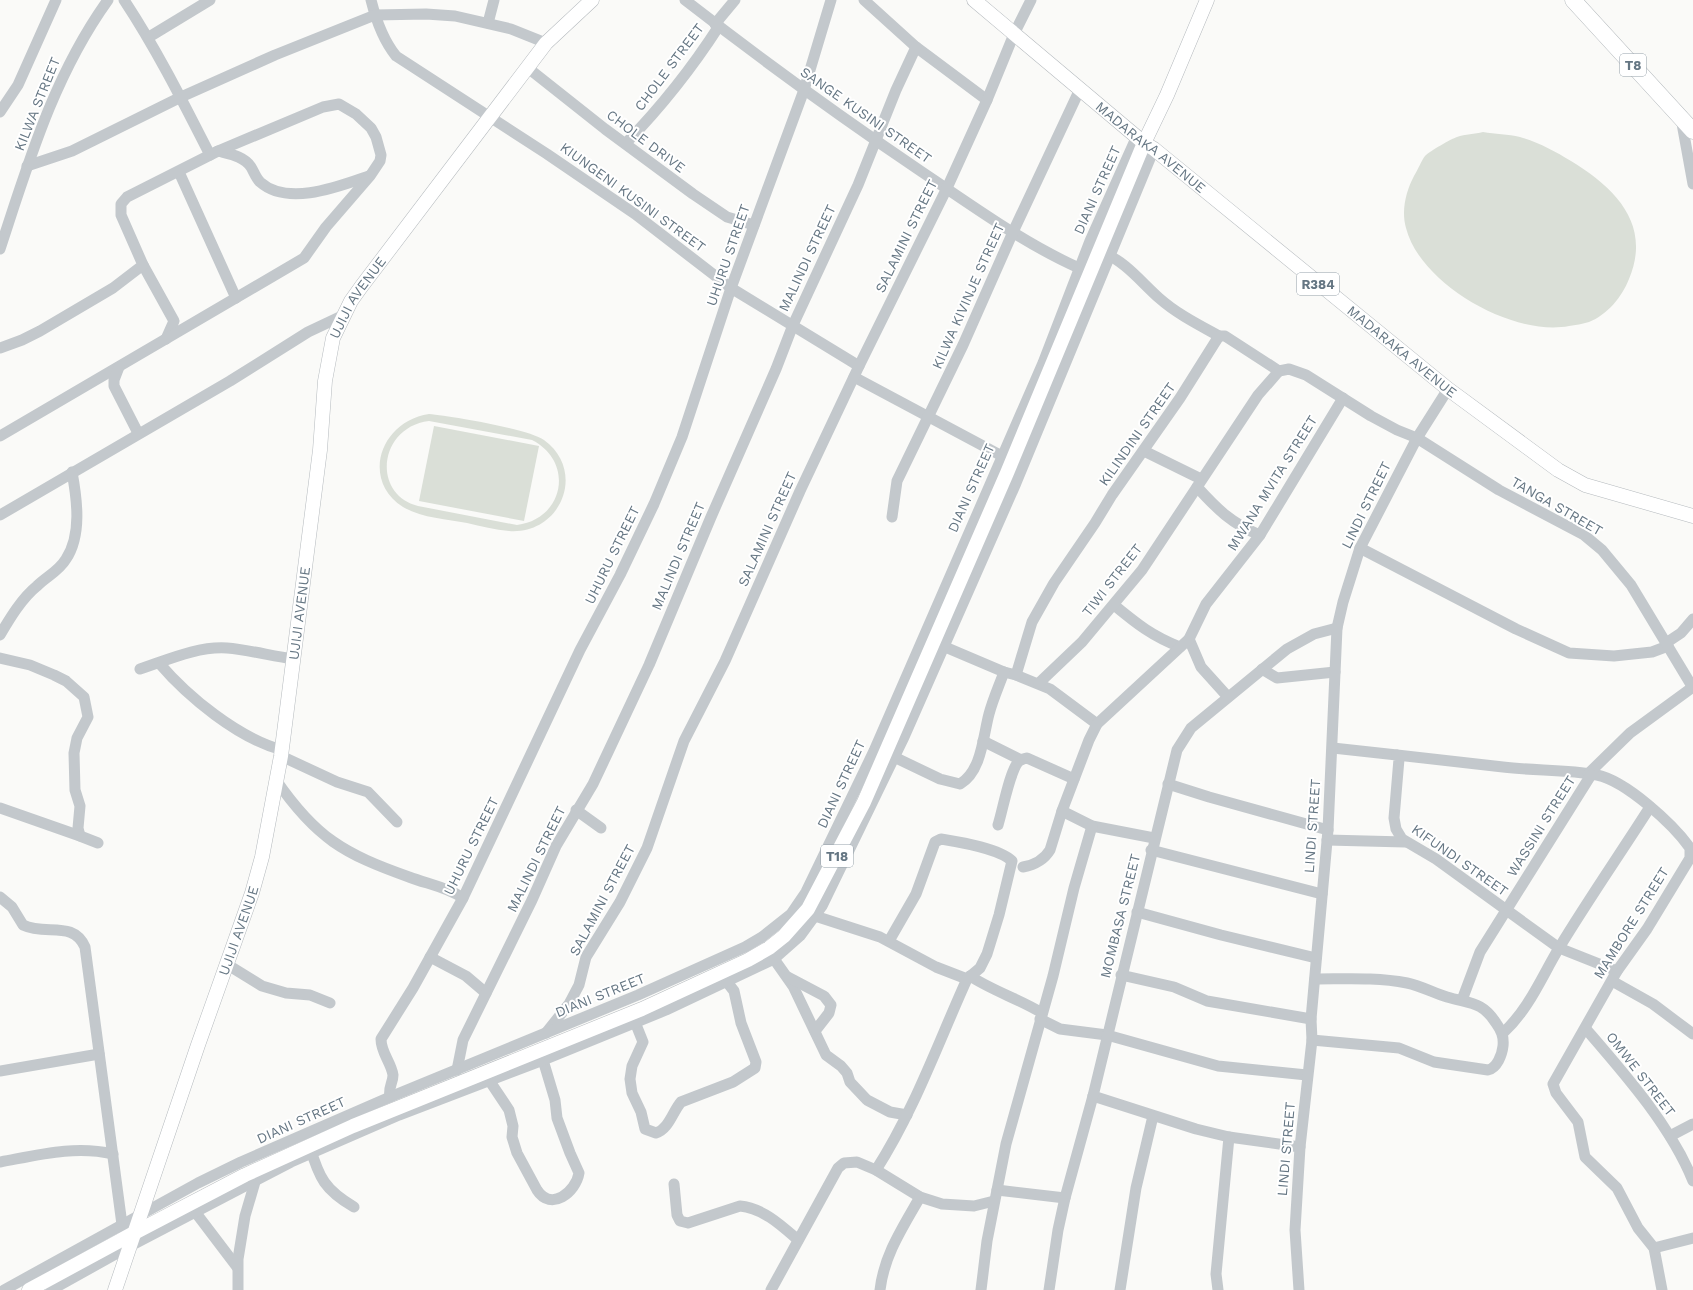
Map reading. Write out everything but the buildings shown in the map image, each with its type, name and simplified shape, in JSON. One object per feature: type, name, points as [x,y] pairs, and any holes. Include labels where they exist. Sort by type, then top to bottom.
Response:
[{"type":"highway","name":"T8","points":[[1573,0],[1693,131]]},
{"type":"main road","name":"UJIJI AVENUE","points":[[116,1290],[128,1236],[140,1216],[198,1045],[228,964],[262,857],[282,753],[320,450],[325,381],[334,338],[344,315],[361,287],[489,117],[546,43],[592,0]]},
{"type":"main road","name":"MADARAKA AVENUE","points":[[974,0],[1080,89],[1448,389],[1558,470],[1585,484],[1693,516]]},
{"type":"main road","name":"T18","points":[[29,1290],[47,1288],[128,1236],[246,1175],[311,1149],[353,1126],[546,1046],[642,1009],[748,960],[769,948],[814,913],[864,802],[939,644],[1007,473],[1104,253],[1145,142],[1167,96],[1207,0]]},
{"type":"street","points":[[0,112],[18,85],[56,0]]},
{"type":"street","name":"KILWA STREET","points":[[0,249],[40,129],[73,54],[87,30],[108,0]]},
{"type":"street","points":[[124,0],[149,37],[181,97],[214,153],[244,160],[258,179],[265,185],[297,194],[341,186],[370,176]]},
{"type":"street","points":[[149,37],[210,0]]},
{"type":"street","name":"KIUNGENI KUSINI STREET","points":[[371,0],[375,15],[389,47],[396,56],[634,214],[731,288],[793,325],[814,340],[859,366]]},
{"type":"street","points":[[488,23],[494,0]]},
{"type":"street","name":"SANGE KUSINI STREET","points":[[685,0],[804,90],[876,140],[1013,232],[1047,253],[1079,268]]},
{"type":"street","name":"CHOLE STREET","points":[[626,143],[671,93],[700,56],[717,25],[735,0]]},
{"type":"street","name":"UHURU STREET","points":[[390,1097],[388,1089],[392,1074],[381,1047],[382,1038],[414,988],[463,898],[580,650],[620,575],[654,504],[682,437],[731,288],[804,90],[831,0]]},
{"type":"street","points":[[864,0],[916,47],[987,100]]},
{"type":"street","name":"SALAMINI STREET","points":[[546,1033],[571,1000],[579,985],[586,957],[620,902],[647,848],[684,741],[725,661],[800,491],[859,366],[947,188],[987,100],[1014,34],[1031,0]]},
{"type":"street","points":[[27,166],[72,152],[181,97],[275,55],[375,15],[426,14],[455,16],[510,29],[546,43]]},
{"type":"street","name":"MALINDI STREET","points":[[456,1070],[463,1040],[532,900],[556,846],[576,810],[593,784],[648,665],[710,517],[776,369],[793,325],[858,185],[916,47]]},
{"type":"street","name":"CHOLE DRIVE","points":[[528,68],[605,129],[626,143],[693,194],[727,217],[754,226]]},
{"type":"street","name":"KILWA KIVINJE STREET","points":[[892,517],[897,481],[963,345],[1013,232],[1080,89]]},
{"type":"street","points":[[0,436],[96,381],[119,367],[166,340],[304,258],[326,227],[370,176],[380,161],[381,155],[376,137],[366,121],[339,104],[323,107],[214,153],[127,197],[121,204],[121,215],[143,265],[174,321],[166,340]]},
{"type":"street","points":[[1680,117],[1693,184]]},
{"type":"street","name":"DIANI STREET","points":[[140,1216],[198,1183],[241,1162],[390,1097],[638,995],[745,947],[762,937],[791,914],[806,892],[874,751],[1043,363],[1079,268],[1145,142]]},
{"type":"street","points":[[179,172],[236,298]]},
{"type":"street","points":[[1104,253],[1128,267],[1171,307],[1219,336],[1225,336],[1233,340],[1279,371],[1289,369],[1296,370],[1397,430],[1417,438]]},
{"type":"street","points":[[0,348],[22,340],[113,288],[143,265]]},
{"type":"street","points":[[0,515],[138,433],[230,381],[308,332],[344,315]]},
{"type":"street","name":"KILINDINI STREET","points":[[1016,675],[1026,638],[1042,604],[1112,495],[1144,451],[1219,336]]},
{"type":"street","points":[[119,367],[114,380],[114,386],[138,433]]},
{"type":"street","name":"TIWI STREET","points":[[1039,683],[1082,642],[1142,570],[1258,395],[1279,371]]},
{"type":"street","points":[[854,378],[1002,456]]},
{"type":"street","points":[[96,381],[106,382],[114,386]]},
{"type":"street","name":"LINDI STREET","points":[[1299,1290],[1294,1230],[1300,1147],[1312,1040],[1311,1019],[1328,835],[1338,628],[1350,577],[1360,548],[1417,438],[1448,389]]},
{"type":"street","name":"MWANA MVITA STREET","points":[[1023,867],[1033,865],[1047,855],[1053,845],[1062,812],[1097,724],[1189,639],[1206,604],[1260,535],[1343,398]]},
{"type":"street","name":"TANGA STREET","points":[[1417,438],[1499,490],[1592,540],[1620,570],[1693,688]]},
{"type":"street","points":[[1144,451],[1199,483],[1210,501],[1237,525],[1260,535]]},
{"type":"street","points":[[0,635],[23,601],[36,586],[58,569],[66,560],[71,549],[76,525],[76,508],[72,472]]},
{"type":"street","points":[[1360,548],[1516,629],[1569,653],[1614,656],[1652,652],[1667,644],[1681,633],[1693,619]]},
{"type":"street","points":[[1114,605],[1147,632],[1159,639],[1180,647]]},
{"type":"street","name":"MOMBASA STREET","points":[[1049,1290],[1058,1230],[1065,1198],[1093,1096],[1151,850],[1177,750],[1191,728],[1287,649],[1314,634],[1338,628]]},
{"type":"street","points":[[1189,639],[1200,667],[1228,697]]},
{"type":"street","points":[[4,1290],[128,1236],[196,1213],[221,1198],[255,1182],[311,1149],[543,1060],[727,982],[774,959],[800,936],[814,913],[894,757],[939,644],[1004,672],[1039,683],[1050,689],[1097,724]]},
{"type":"street","points":[[140,670],[188,653],[226,648],[294,659]]},
{"type":"street","points":[[0,658],[30,665],[54,675],[66,681],[84,696],[88,717],[77,738],[74,753],[75,790],[80,806],[78,828],[80,836]]},
{"type":"street","points":[[159,663],[175,682],[209,710],[258,741],[337,782],[368,792],[397,822]]},
{"type":"street","points":[[1262,669],[1277,678],[1335,672]]},
{"type":"street","points":[[894,757],[940,779],[960,784],[968,780],[974,769],[989,713],[1004,672]]},
{"type":"street","name":"WASSINI STREET","points":[[1462,1000],[1480,952],[1507,911],[1590,774],[1630,733],[1693,688]]},
{"type":"street","points":[[982,741],[1021,760]]},
{"type":"street","points":[[1333,748],[1397,755]]},
{"type":"street","name":"MAMBORE STREET","points":[[1397,755],[1504,767],[1566,770],[1606,778],[1624,788],[1650,807],[1670,825],[1687,843],[1692,851],[1690,858],[1647,929],[1614,976],[1586,1029],[1555,1080],[1553,1086],[1578,1122],[1585,1157],[1617,1188],[1638,1228],[1654,1248],[1662,1290]]},
{"type":"street","name":"KIFUNDI STREET","points":[[1397,755],[1399,759],[1394,818],[1396,829],[1405,842],[1436,859],[1559,948],[1614,976],[1693,1034]]},
{"type":"street","points":[[998,825],[1009,785],[1018,762],[1021,760],[1027,758],[1074,780]]},
{"type":"street","points":[[276,780],[306,820],[323,835],[344,850],[409,877],[452,891],[463,898]]},
{"type":"street","points":[[1168,784],[1328,835],[1405,842]]},
{"type":"street","points":[[1503,1033],[1516,1021],[1525,1009],[1559,948],[1650,807]]},
{"type":"street","points":[[0,808],[80,836],[98,844]]},
{"type":"street","points":[[576,810],[601,828]]},
{"type":"street","points":[[1062,812],[1092,826],[1154,838]]},
{"type":"street","points":[[982,1290],[987,1241],[1006,1144],[1053,976],[1074,888],[1092,826]]},
{"type":"street","points":[[876,1170],[892,1146],[907,1115],[968,978],[976,972],[984,962],[999,916],[1012,861],[1008,857],[982,848],[941,839],[935,842],[916,894],[889,941]]},
{"type":"street","points":[[1151,850],[1322,894]]},
{"type":"street","points":[[0,897],[12,907],[22,925],[39,930],[72,931],[82,941],[86,954],[113,1154],[128,1236]]},
{"type":"street","points":[[1137,912],[1221,936],[1316,958]]},
{"type":"street","points":[[814,913],[880,936],[936,967],[968,978],[1026,1003],[1041,1016],[1060,1029],[1108,1035],[1218,1066],[1307,1075]]},
{"type":"street","points":[[430,957],[466,976],[486,993]]},
{"type":"street","points":[[774,959],[788,977],[826,1055],[841,1066],[847,1073],[850,1082],[867,1100],[890,1112],[907,1115]]},
{"type":"street","points":[[228,964],[262,986],[286,993],[310,995],[330,1003]]},
{"type":"street","points":[[1121,975],[1174,987],[1207,1001],[1311,1019]]},
{"type":"street","points":[[788,977],[824,996],[831,1005],[829,1013],[815,1031]]},
{"type":"street","points":[[1312,1040],[1399,1048],[1434,1062],[1488,1070],[1492,1069],[1498,1061],[1503,1046],[1503,1033],[1486,1009],[1462,1000],[1408,983],[1368,979],[1315,979]]},
{"type":"street","points":[[635,1022],[643,1042],[631,1072],[632,1093],[641,1112],[645,1129],[656,1133],[666,1126],[677,1107],[682,1102],[733,1082],[755,1068],[756,1062],[741,1023],[735,995],[727,982]]},
{"type":"street","name":"OMWE STREET","points":[[1586,1029],[1610,1056],[1670,1136],[1686,1163],[1693,1181]]},
{"type":"street","points":[[0,1071],[99,1054]]},
{"type":"street","points":[[489,1080],[509,1110],[513,1126],[512,1137],[517,1153],[540,1196],[547,1200],[558,1199],[566,1194],[577,1181],[579,1173],[557,1118],[555,1100],[543,1060]]},
{"type":"street","points":[[1093,1096],[1152,1116],[1230,1137],[1300,1147]]},
{"type":"street","points":[[1120,1290],[1136,1188],[1152,1116]]},
{"type":"street","points":[[1670,1136],[1693,1124]]},
{"type":"street","points":[[1218,1290],[1216,1274],[1230,1137]]},
{"type":"street","points":[[311,1149],[321,1177],[328,1189],[354,1208]]},
{"type":"street","points":[[0,1162],[76,1150],[98,1150],[113,1154]]},
{"type":"street","points":[[776,1287],[798,1240],[838,1168],[844,1163],[852,1161],[876,1170],[920,1197],[942,1204],[974,1206],[996,1195],[1065,1198]]},
{"type":"street","points":[[238,1290],[237,1267],[245,1216],[255,1182]]},
{"type":"street","points":[[674,1184],[677,1215],[680,1221],[688,1222],[740,1206],[746,1206],[773,1219],[798,1240]]},
{"type":"street","points":[[880,1290],[881,1278],[889,1254],[920,1197]]},
{"type":"street","points":[[196,1213],[237,1267]]},
{"type":"street","points":[[1654,1248],[1693,1238]]},
{"type":"shaded area","points":[[1483,132],[1520,137],[1553,150],[1602,183],[1615,196],[1625,210],[1632,225],[1636,241],[1635,259],[1629,279],[1618,299],[1608,310],[1596,319],[1576,325],[1546,327],[1522,323],[1497,315],[1472,302],[1449,287],[1430,268],[1415,249],[1406,228],[1404,208],[1409,188],[1422,160],[1431,151],[1454,138]]},
{"type":"shaded area","points":[[429,414],[454,417],[507,427],[544,440],[557,453],[564,468],[566,483],[562,499],[554,512],[542,523],[527,530],[509,531],[493,529],[434,518],[410,511],[403,507],[390,495],[382,482],[380,467],[382,453],[388,439],[399,428],[412,419]],"holes":[[[429,421],[532,440],[546,450],[554,462],[559,475],[558,488],[554,501],[545,512],[533,521],[517,525],[418,506],[403,499],[393,488],[388,475],[387,461],[391,447],[400,435],[412,426]]]},
{"type":"shaded area","points":[[434,426],[539,446],[524,521],[419,501]]}]
